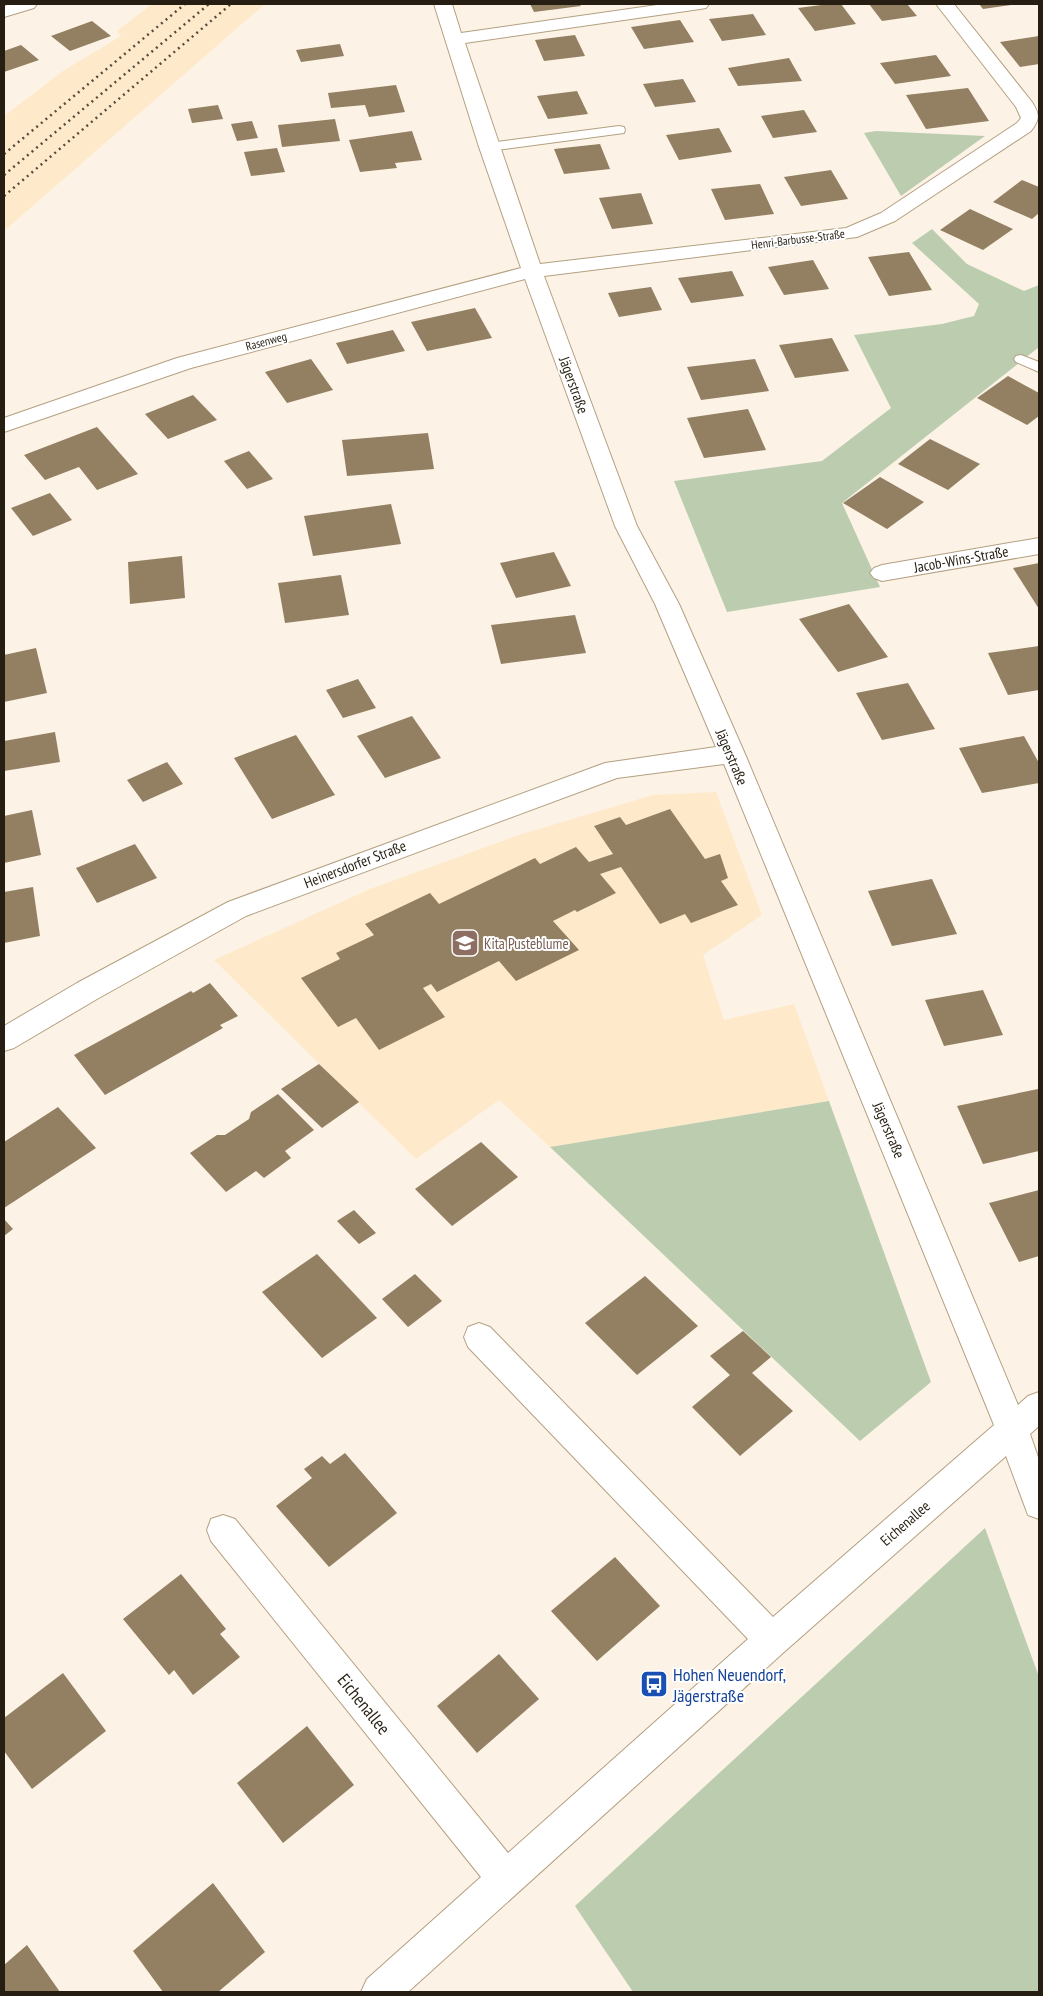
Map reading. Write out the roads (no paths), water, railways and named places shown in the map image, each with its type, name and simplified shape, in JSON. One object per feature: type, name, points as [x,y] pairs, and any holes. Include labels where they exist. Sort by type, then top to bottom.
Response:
[{"type":"street","points":[[4,12],[28,4]]},
{"type":"street","name":"Jägerstraße","points":[[444,4],[489,146],[532,271],[626,526],[667,604],[732,754],[1012,1429],[1039,1504]]},
{"type":"street","points":[[454,39],[700,4]]},
{"type":"street","name":"Henri-Barbusse-Straße","points":[[532,271],[850,233],[888,217],[1035,119],[945,4]]},
{"type":"street","name":"Rasenweg","points":[[4,425],[184,363],[532,271]]},
{"type":"street","name":"Jacob-Wins-Straße","points":[[882,573],[1039,546]]},
{"type":"street","name":"Heinersdorfer Straße","points":[[4,1040],[87,991],[237,909],[614,769],[732,754]]},
{"type":"street","points":[[479,1337],[772,1640]]},
{"type":"street","name":"Eichenallee","points":[[380,1992],[772,1640],[1039,1406]]},
{"type":"street","name":"Eichenallee","points":[[223,1530],[506,1879]]},
{"type":"lane","points":[[489,146],[619,130]]},
{"type":"lane","points":[[1021,359],[1039,368]]},
{"type":"railway","points":[[4,154],[185,4]]},
{"type":"railway","points":[[4,175],[209,4]]},
{"type":"railway","points":[[4,196],[231,4]]},
{"type":"place","name":"Kita Pusteblume","points":[[465,943]]},
{"type":"place","name":"Hohen Neuendorf, Jägerstraße","points":[[654,1684]]}]
